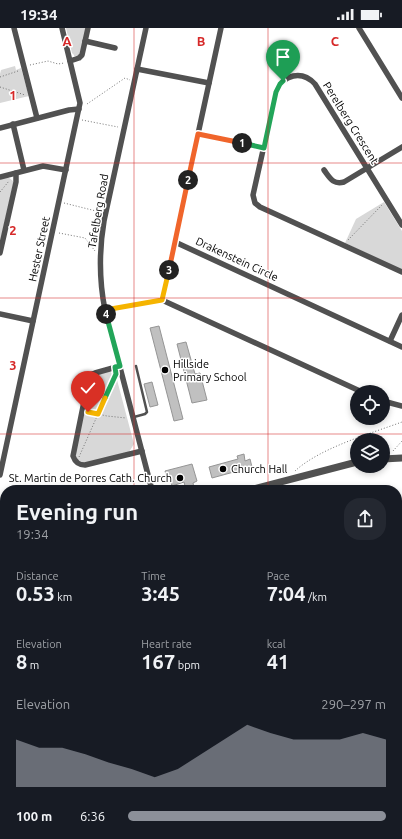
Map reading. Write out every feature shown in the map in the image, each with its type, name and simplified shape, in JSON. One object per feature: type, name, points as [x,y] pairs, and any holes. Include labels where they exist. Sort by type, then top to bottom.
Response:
[{"type":"street","points":[[14,28],[37,118]]},
{"type":"street","name":"Hester Street","points":[[0,475],[1,463],[60,202],[80,103],[62,28]]},
{"type":"street","points":[[70,61],[81,57],[88,28]]},
{"type":"street","name":"Tafelberg Road","points":[[146,28],[106,214],[100,259],[101,286],[117,366],[133,417],[151,485]]},
{"type":"street","points":[[162,300],[221,28]]},
{"type":"street","points":[[359,28],[402,98]]},
{"type":"street","points":[[85,41],[115,48]]},
{"type":"street","points":[[137,69],[209,83]]},
{"type":"street","name":"Perelberg Crescent","points":[[402,225],[315,84],[304,76],[290,77],[283,81],[278,88],[253,195],[257,205],[402,272]]},
{"type":"street","points":[[0,128],[69,110],[79,109]]},
{"type":"street","points":[[13,124],[24,170]]},
{"type":"street","points":[[198,134],[264,148]]},
{"type":"street","points":[[324,170],[333,181],[342,183],[402,147]]},
{"type":"street","points":[[0,177],[43,166],[66,170]]},
{"type":"street","points":[[0,253],[16,182],[16,173]]},
{"type":"street","name":"Drakenstein Circle","points":[[175,242],[402,347]]},
{"type":"street","points":[[105,310],[162,300],[350,386]]},
{"type":"street","points":[[0,314],[33,321]]},
{"type":"street","points":[[390,341],[402,315]]},
{"type":"street","points":[[117,366],[95,373],[91,375],[88,380],[72,453],[77,463],[85,465],[142,451]]},
{"type":"street","points":[[390,403],[402,406]]},
{"type":"street","points":[[390,459],[402,458]]},
{"type":"street","points":[[269,485],[350,464]]},
{"type":"lane","points":[[133,417],[145,414],[147,412],[136,366]]},
{"type":"path","points":[[0,77],[24,67],[46,61],[58,64],[70,61]]},
{"type":"path","points":[[80,103],[86,104],[124,78],[134,81]]},
{"type":"path","points":[[0,87],[31,97]]},
{"type":"path","points":[[77,119],[124,128]]},
{"type":"path","points":[[0,192],[16,173]]},
{"type":"path","points":[[60,202],[106,214]]},
{"type":"path","points":[[347,241],[384,203]]},
{"type":"path","points":[[53,232],[85,238],[100,259]]},
{"type":"path","points":[[77,463],[116,374],[117,366]]},
{"type":"path","points":[[82,410],[125,418],[133,417]]},
{"type":"path","points":[[293,473],[303,464],[335,447],[402,422]]},
{"type":"path","points":[[392,453],[402,441]]},
{"type":"shaded area","points":[[66,28],[86,28],[80,54],[78,56],[74,56],[72,53]]},
{"type":"shaded area","points":[[15,66],[16,70],[21,68],[29,96],[0,103],[1,70]]},
{"type":"shaded area","points":[[8,177],[13,181],[13,184],[0,243],[0,179]]},
{"type":"shaded area","points":[[384,202],[402,231],[402,270],[345,243],[356,219]]},
{"type":"shaded area","points":[[110,371],[116,376],[134,444],[129,452],[85,463],[81,462],[76,457],[75,453],[91,379],[94,376]]},
{"type":"building","points":[[159,326],[183,419],[174,421],[150,328]]},
{"type":"building","points":[[186,342],[195,374],[200,373],[207,400],[192,403],[177,344]]},
{"type":"building","points":[[152,382],[158,405],[150,407],[144,384]]},
{"type":"building","name":"Church Hall","points":[[244,454],[245,461],[250,459],[252,467],[242,471],[241,470],[212,478],[209,467],[238,459],[237,456]]},
{"type":"building","points":[[192,464],[197,481],[193,483],[193,485],[185,485],[184,482],[172,485],[170,477],[167,478],[165,471]]},
{"type":"place","name":"Hillside Primary School","points":[[165,370]]},
{"type":"place","name":"Church Hall","points":[[223,469]]},
{"type":"place","name":"St. Martin de Porres Cath. Church","points":[[180,478]]},
{"type":"route","points":[[88,412],[98,414],[116,374],[115,367],[120,366],[105,310],[162,300],[198,134],[264,148],[276,92],[283,81]]}]
